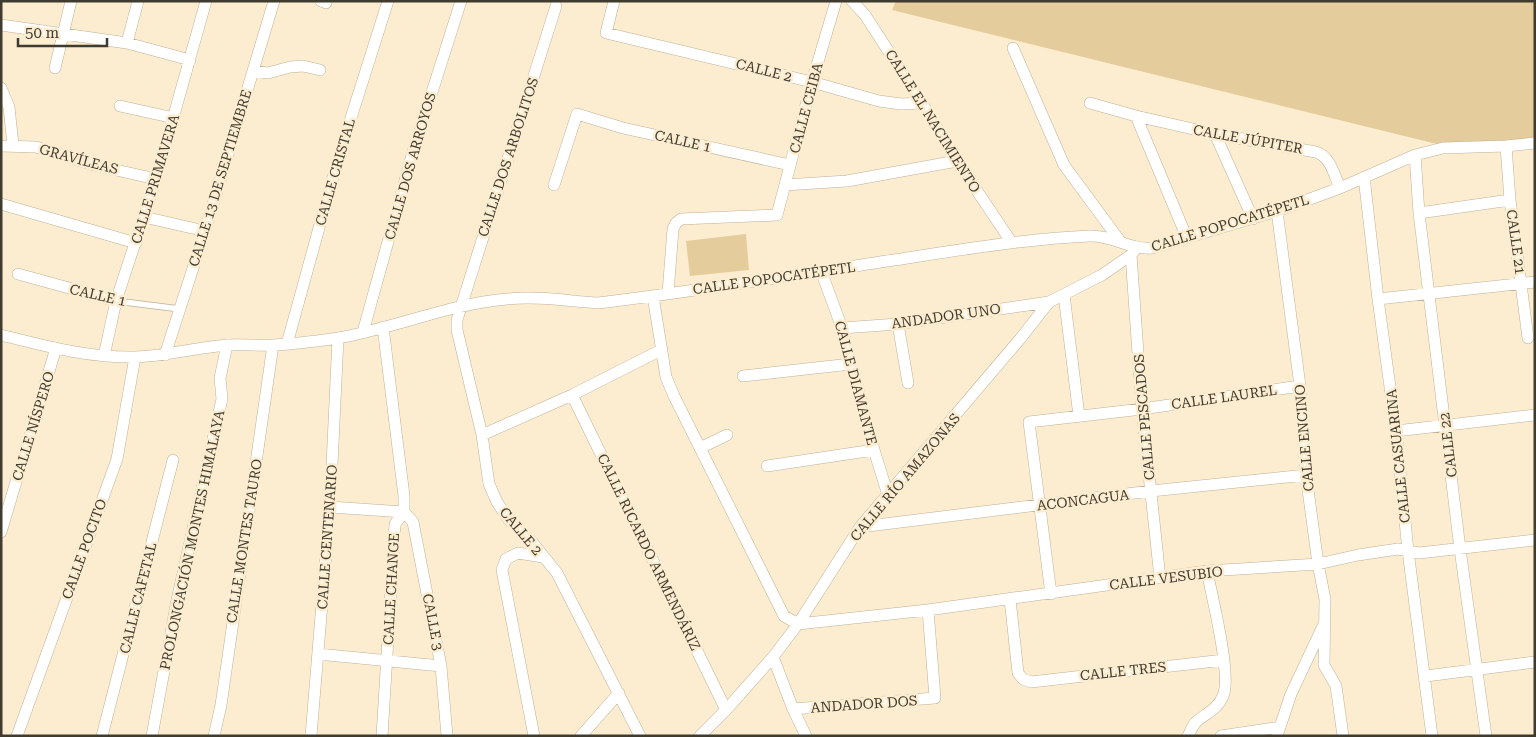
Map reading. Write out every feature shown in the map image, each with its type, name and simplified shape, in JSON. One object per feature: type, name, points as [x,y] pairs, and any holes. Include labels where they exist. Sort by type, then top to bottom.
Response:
[{"type":"street","points":[[55,68],[70,1]]},
{"type":"street","points":[[127,43],[138,1]]},
{"type":"street","name":"CALLE PRIMAVERA","points":[[104,356],[116,301],[156,179],[206,1]]},
{"type":"street","name":"CALLE 13 DE SEPTIEMBRE","points":[[165,355],[205,231],[274,1]]},
{"type":"street","name":"CALLE CRISTAL","points":[[286,344],[338,159],[388,1]]},
{"type":"street","name":"CALLE DOS ARROYOS","points":[[363,332],[412,155],[461,1]]},
{"type":"street","name":"CALLE 2","points":[[614,1],[606,33],[812,82],[879,101],[901,104],[922,103]]},
{"type":"street","name":"CALLE CEIBA","points":[[668,293],[673,229],[681,219],[777,215],[812,82],[836,1]]},
{"type":"street","name":"CALLE EL NACIMIENTO","points":[[852,1],[865,15],[922,103],[956,161],[1012,243]]},
{"type":"street","name":"CALLE DOS ARBOLITOS","points":[[461,307],[556,6]]},
{"type":"street","points":[[1,25],[127,43],[190,60]]},
{"type":"street","points":[[1013,48],[1064,165],[1120,241]]},
{"type":"street","points":[[253,71],[268,72],[303,66],[320,70]]},
{"type":"street","points":[[1,88],[14,146]]},
{"type":"street","name":"CALLE JÚPITER","points":[[1090,103],[1136,116],[1215,134],[1323,154],[1328,160],[1340,188]]},
{"type":"street","points":[[120,106],[174,118]]},
{"type":"street","name":"CALLE 1","points":[[554,185],[577,114],[623,128],[790,165]]},
{"type":"street","points":[[1136,116],[1187,238]]},
{"type":"street","points":[[1215,134],[1253,219]]},
{"type":"street","name":"CALLE POPOCATÉPETL","points":[[1,335],[56,348],[104,356],[135,357],[165,355],[227,345],[251,344],[273,346],[338,338],[461,307],[506,299],[535,297],[598,303],[1012,243],[1105,236],[1120,241],[1134,251],[1152,248],[1277,211],[1340,188],[1415,155],[1443,148],[1535,143]]},
{"type":"street","name":"GRAVÍLEAS","points":[[1,146],[36,147],[94,165],[156,179]]},
{"type":"street","name":"CALLE 21","points":[[1506,146],[1510,200],[1528,338]]},
{"type":"street","name":"CALLE 22","points":[[1415,155],[1419,213],[1460,549],[1486,736]]},
{"type":"street","points":[[785,185],[847,181],[956,161]]},
{"type":"street","name":"CALLE CASUARINA","points":[[1364,177],[1432,736]]},
{"type":"street","points":[[1419,213],[1510,200]]},
{"type":"street","points":[[1,204],[136,242]]},
{"type":"street","name":"CALLE ENCINO","points":[[1277,211],[1300,386],[1306,475],[1318,564],[1325,599],[1324,665]]},
{"type":"street","points":[[144,217],[205,231]]},
{"type":"street","name":"CALLE RÍO AMAZONAS","points":[[700,736],[773,657],[798,624],[860,526],[1020,340],[1049,302],[1102,275],[1134,251]]},
{"type":"street","name":"CALLE PESCADOS","points":[[1134,251],[1142,409],[1160,578]]},
{"type":"street","name":"CALLE DIAMANTE","points":[[821,271],[842,328],[874,450],[888,495]]},
{"type":"street","name":"CALLE 1","points":[[18,274],[116,301]]},
{"type":"street","points":[[1378,299],[1535,282]]},
{"type":"street","points":[[1064,295],[1079,416]]},
{"type":"street","points":[[653,296],[666,377],[784,616],[798,624]]},
{"type":"street","name":"ANDADOR UNO","points":[[842,328],[898,324],[1049,302]]},
{"type":"street","name":"CALLE 2","points":[[461,307],[457,320],[457,330],[482,435],[488,484],[509,520],[532,542],[558,573],[640,736]]},
{"type":"street","points":[[898,324],[908,383]]},
{"type":"street","name":"CALLE CHANGE","points":[[382,736],[396,524],[404,512],[404,496],[383,327]]},
{"type":"street","name":"CALLE CENTENARIO","points":[[311,736],[330,507],[338,338]]},
{"type":"street","name":"PROLONGACIÓN MONTES HIMALAYA","points":[[152,736],[177,600],[222,399],[220,378],[227,345]]},
{"type":"street","name":"CALLE MONTES TAURO","points":[[214,736],[221,705],[273,346]]},
{"type":"street","name":"CALLE NÍSPERO","points":[[1,532],[56,348]]},
{"type":"street","points":[[482,435],[572,395],[661,350]]},
{"type":"street","name":"CALLE POCITO","points":[[17,736],[117,458],[135,357]]},
{"type":"street","points":[[743,376],[851,364]]},
{"type":"street","name":"CALLE LAUREL","points":[[1039,506],[1029,422],[1142,409],[1300,386]]},
{"type":"street","name":"CALLE RICARDO ARMENDÁRIZ","points":[[572,395],[726,710]]},
{"type":"street","points":[[1396,431],[1535,415]]},
{"type":"street","points":[[700,448],[727,435]]},
{"type":"street","points":[[767,466],[874,450]]},
{"type":"street","name":"CALLE CAFETAL","points":[[102,736],[173,460]]},
{"type":"street","name":"ACONCAGUA","points":[[860,526],[1306,475]]},
{"type":"street","points":[[1039,506],[1052,594]]},
{"type":"street","points":[[330,507],[404,512]]},
{"type":"street","name":"CALLE 3","points":[[404,512],[413,522],[442,666],[447,736]]},
{"type":"street","name":"CALLE VESUBIO","points":[[798,624],[1052,594],[1207,571],[1318,564],[1398,549],[1419,553],[1535,540]]},
{"type":"street","points":[[534,736],[502,570],[506,559],[518,553],[543,557]]},
{"type":"street","points":[[1188,736],[1194,724],[1217,707],[1223,697],[1226,686],[1224,660],[1207,571]]},
{"type":"street","name":"CALLE TRES","points":[[1010,599],[1018,673],[1023,679],[1032,682],[1224,660]]},
{"type":"street","name":"ANDADOR DOS","points":[[793,709],[934,698],[928,610]]},
{"type":"street","points":[[1221,736],[1278,731],[1290,694],[1308,660],[1325,619]]},
{"type":"street","points":[[318,654],[442,666]]},
{"type":"street","points":[[773,657],[793,709],[806,736]]},
{"type":"street","points":[[1308,660],[1324,665],[1336,686],[1342,736]]},
{"type":"street","points":[[1426,676],[1477,671],[1535,662]]},
{"type":"street","points":[[581,736],[619,694]]},
{"type":"lane","name":"CALLE 1","points":[[116,301],[180,309]]},
{"type":"shaded area","points":[[896,1],[1535,1],[1535,139],[1453,148],[892,10]]},
{"type":"shaded area","points":[[746,234],[749,270],[690,276],[686,241]]}]
